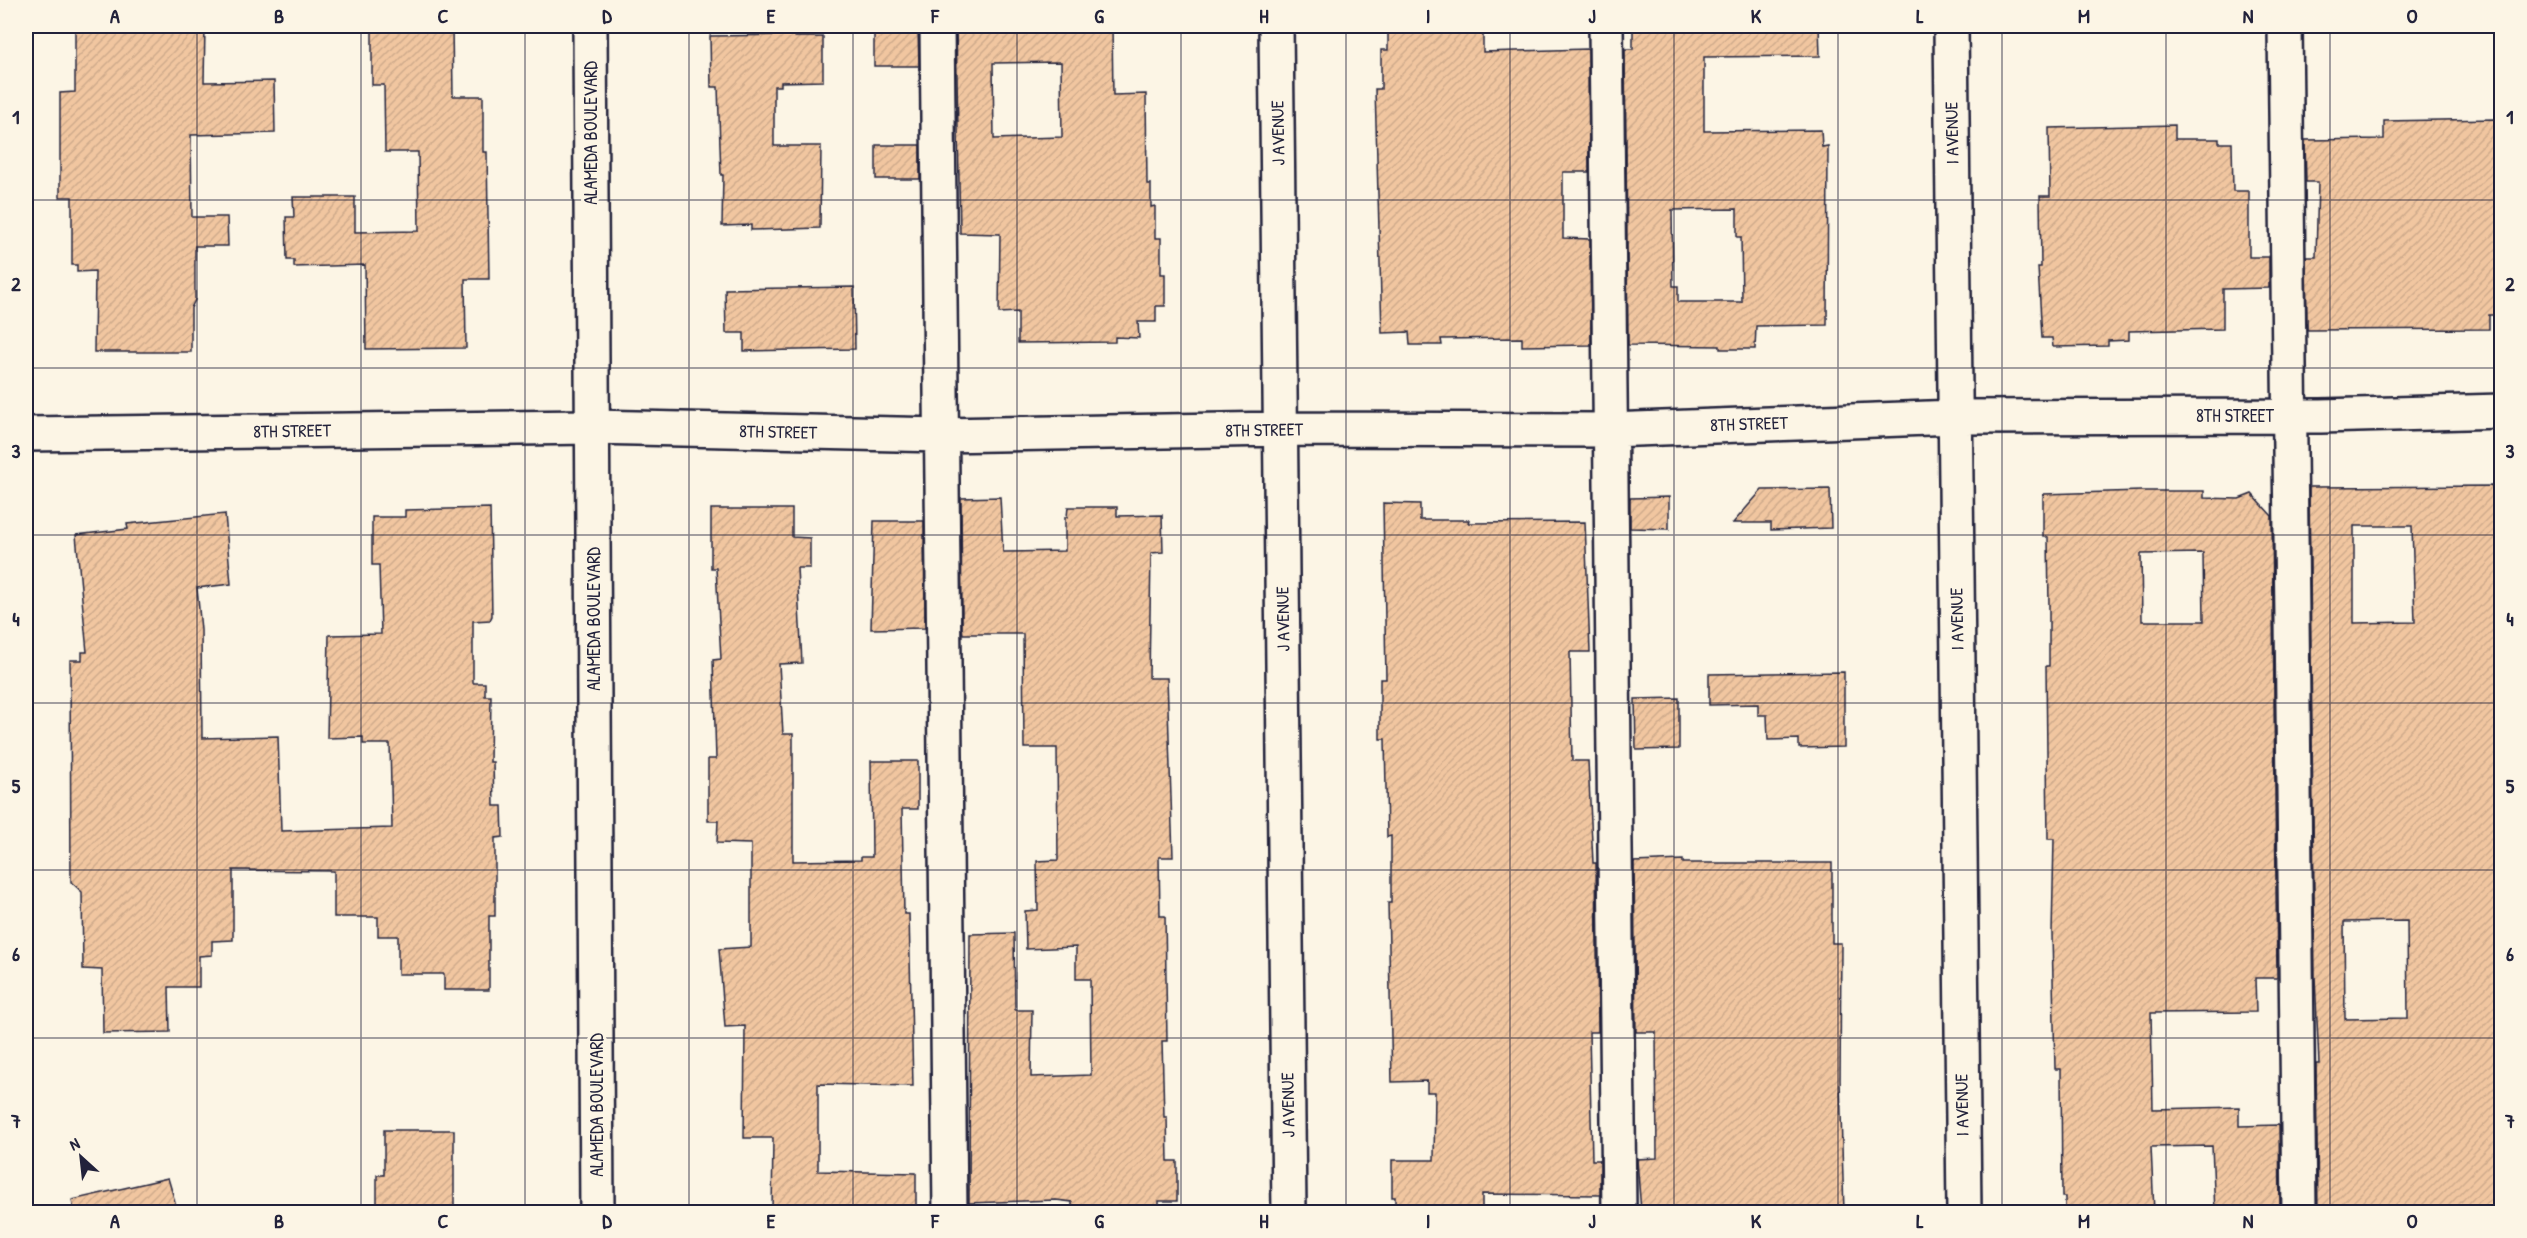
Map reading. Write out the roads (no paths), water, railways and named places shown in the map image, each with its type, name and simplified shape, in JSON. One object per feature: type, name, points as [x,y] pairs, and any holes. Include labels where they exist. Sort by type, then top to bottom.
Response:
[{"type":"street","name":"ALAMEDA BOULEVARD","points":[[590,26],[597,1212]]},
{"type":"street","points":[[937,26],[950,1212]]},
{"type":"street","name":"J AVENUE","points":[[1276,26],[1289,1212]]},
{"type":"street","points":[[1606,26],[1619,1212]]},
{"type":"street","name":"I AVENUE","points":[[1951,26],[1964,1212]]},
{"type":"street","points":[[2286,26],[2299,1212]]},
{"type":"street","name":"8TH STREET","points":[[26,434],[592,427],[941,435],[1281,429],[1610,430],[1955,417],[2290,416],[2502,411]]}]
